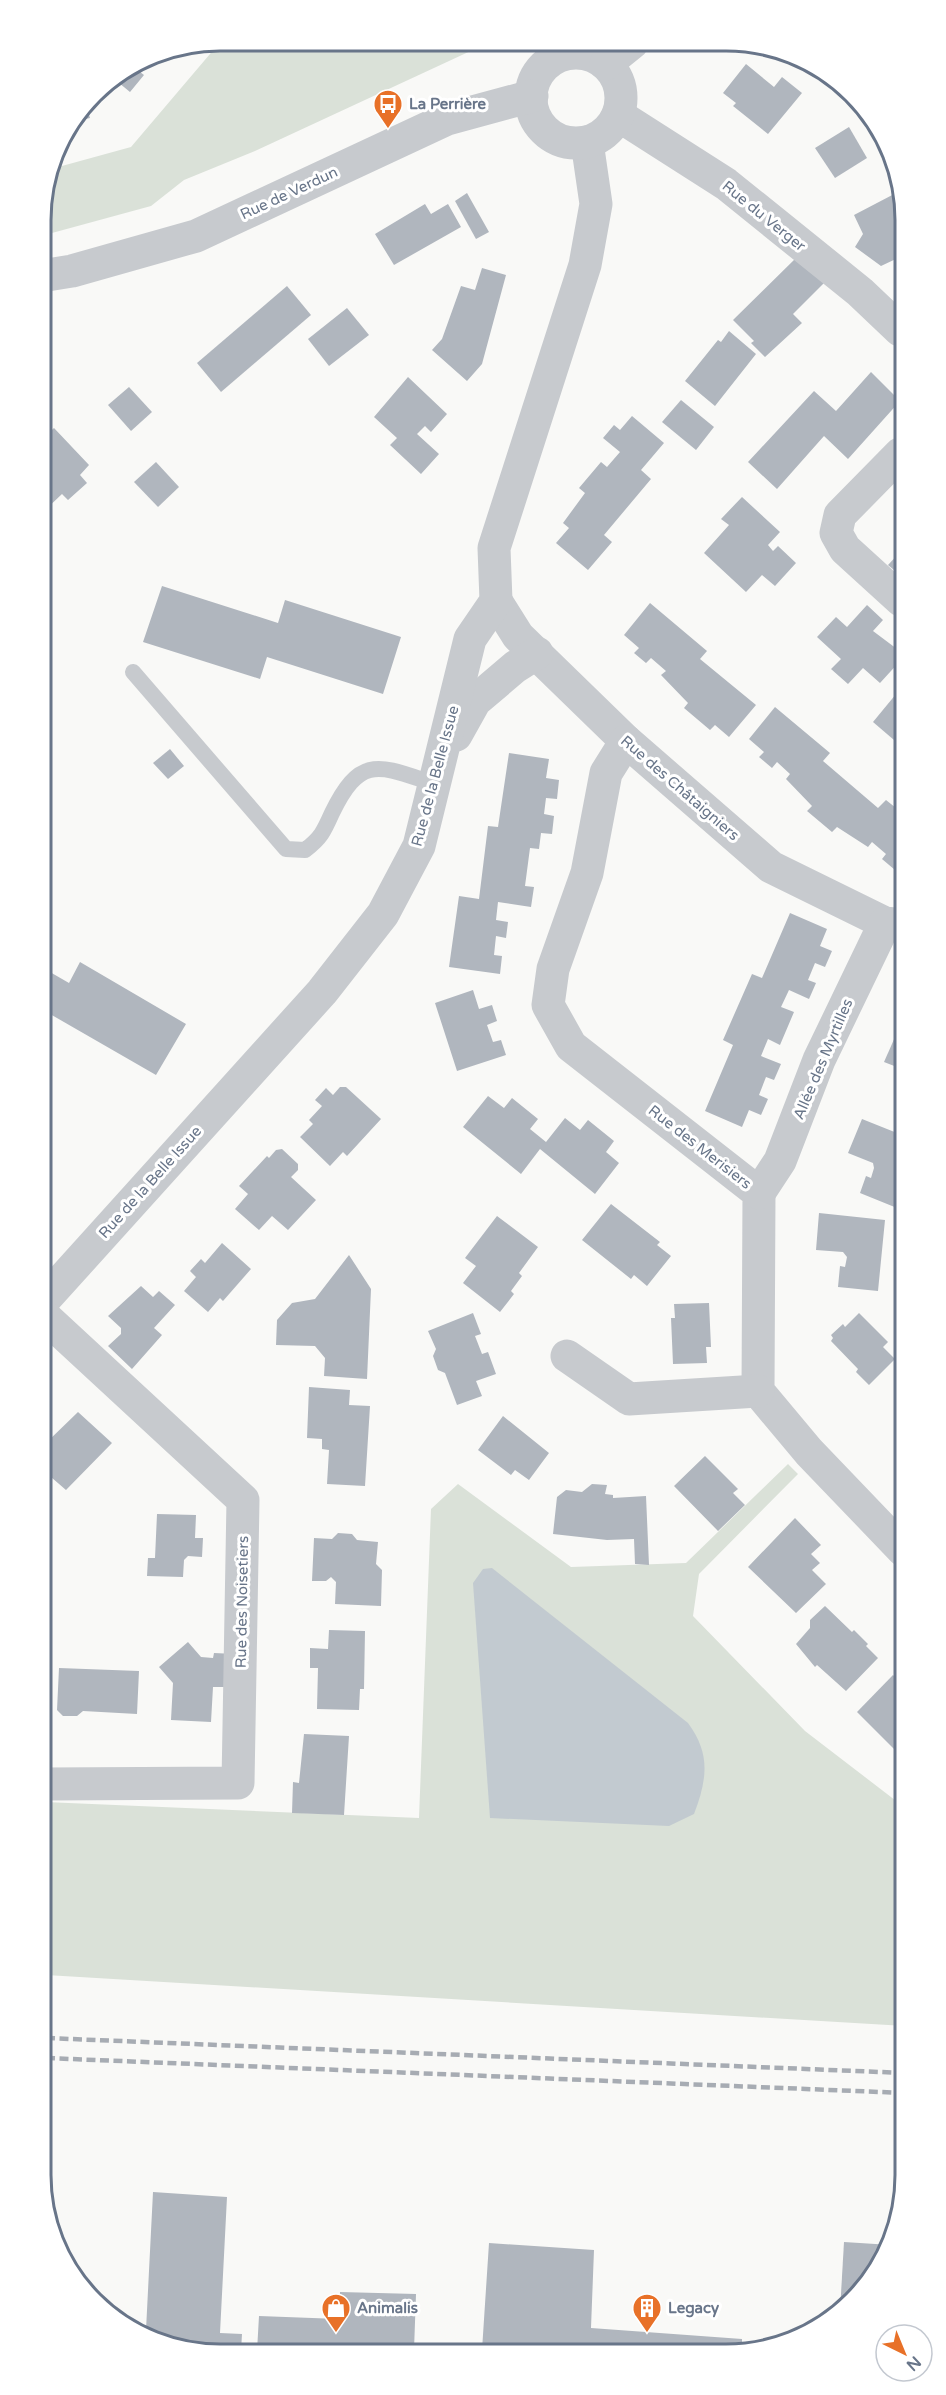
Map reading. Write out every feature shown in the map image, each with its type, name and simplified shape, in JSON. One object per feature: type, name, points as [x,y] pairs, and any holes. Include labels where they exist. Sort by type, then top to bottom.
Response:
[{"type":"street","points":[[606,64],[622,51]]},
{"type":"street","points":[[580,54],[594,57],[606,64],[620,88],[618,115],[611,128],[587,142],[573,143],[560,140],[547,133],[533,109],[532,96],[535,82],[542,69],[553,60],[580,54]]},
{"type":"street","name":"Rue de Verdun","points":[[51,274],[72,271],[196,236],[447,119],[532,96]]},
{"type":"street","name":"Rue du Verger","points":[[618,115],[726,184],[860,292],[895,325]]},
{"type":"street","points":[[496,601],[494,548],[585,265],[596,204],[587,142]]},
{"type":"street","points":[[895,459],[840,515],[836,532],[845,549],[895,595]]},
{"type":"street","name":"Rue des Châtaigniers","points":[[496,601],[518,636],[626,741],[771,867],[893,924]]},
{"type":"street","name":"Rue de la Belle Issue","points":[[51,1292],[322,992],[383,914],[419,846],[470,639],[496,601]]},
{"type":"street","points":[[437,774],[475,701],[515,667],[537,653]]},
{"type":"street","name":"Rue des Merisiers","points":[[626,741],[606,774],[587,873],[553,969],[548,1005],[571,1046],[759,1193],[758,1391]]},
{"type":"street","name":"Allée des Myrtilles","points":[[759,1193],[780,1161],[819,1060],[893,924]]},
{"type":"street","name":"Rue des Noisetiers","points":[[51,1322],[243,1500],[238,1783],[51,1784]]},
{"type":"street","points":[[567,1356],[629,1399],[758,1391],[809,1452],[895,1542]]},
{"type":"lane","points":[[133,672],[286,849],[305,850],[320,839],[346,785],[366,770],[437,774]]},
{"type":"shaded area","points":[[213,51],[471,51],[255,151],[184,180],[151,206],[51,233],[51,209],[60,167],[131,147]]},
{"type":"shaded area","points":[[788,1464],[798,1474],[699,1574],[693,1616],[805,1731],[895,1800],[895,2025],[51,1975],[51,1802],[419,1818],[431,1509],[458,1484],[571,1567],[686,1563]]},
{"type":"shaded area","points":[[492,1568],[688,1723],[700,1746],[704,1767],[702,1790],[694,1814],[669,1826],[490,1818],[473,1583],[483,1569]]},
{"type":"building","points":[[746,64],[774,87],[782,77],[802,93],[768,134],[733,106],[736,103],[723,93]]},
{"type":"building","points":[[140,72],[144,75],[130,92],[120,84]]},
{"type":"building","points":[[849,127],[867,158],[835,178],[815,148]]},
{"type":"building","points":[[467,193],[489,232],[476,239],[455,201]]},
{"type":"building","points":[[893,195],[895,259],[881,266],[855,247],[863,234],[854,215]]},
{"type":"building","points":[[425,204],[431,214],[448,204],[461,227],[394,265],[375,234]]},
{"type":"building","points":[[797,257],[824,283],[793,314],[802,323],[765,357],[751,343],[754,341],[733,320]]},
{"type":"building","points":[[482,268],[506,275],[482,364],[467,381],[432,350],[442,339],[461,286],[475,290]]},
{"type":"building","points":[[287,286],[311,315],[221,392],[197,363]]},
{"type":"building","points":[[347,308],[369,335],[329,366],[308,339]]},
{"type":"building","points":[[729,331],[756,354],[715,406],[685,381],[718,340],[721,342]]},
{"type":"building","points":[[871,372],[895,396],[895,407],[848,459],[824,436],[777,489],[748,462],[814,391],[836,411]]},
{"type":"building","points":[[408,377],[447,414],[431,432],[425,426],[417,434],[439,454],[421,474],[390,445],[397,438],[374,417]]},
{"type":"building","points":[[129,387],[152,412],[131,431],[108,405]]},
{"type":"building","points":[[681,400],[714,427],[696,450],[662,422]]},
{"type":"building","points":[[632,416],[664,443],[641,470],[651,479],[604,535],[612,542],[588,570],[556,543],[569,528],[563,523],[585,493],[579,488],[601,462],[607,467],[620,452],[603,438],[614,425],[620,430]]},
{"type":"building","points":[[54,428],[89,465],[80,475],[87,483],[68,500],[62,494],[51,504],[51,431]]},
{"type":"building","points":[[156,462],[179,487],[158,507],[134,482]]},
{"type":"building","points":[[742,497],[780,532],[768,545],[773,551],[778,546],[796,563],[775,586],[762,575],[746,592],[704,553],[729,525],[721,519]]},
{"type":"building","points":[[895,557],[895,571],[888,565]]},
{"type":"building","points":[[162,586],[278,623],[285,600],[401,637],[383,694],[267,657],[260,679],[143,642]]},
{"type":"building","points":[[650,603],[707,651],[700,659],[756,705],[729,737],[715,725],[710,730],[684,708],[688,703],[661,675],[666,671],[651,658],[646,663],[634,653],[639,648],[624,635]]},
{"type":"building","points":[[867,605],[883,620],[873,631],[895,648],[895,667],[880,683],[863,668],[848,684],[831,669],[841,659],[817,637],[836,617],[847,627]]},
{"type":"building","points":[[895,695],[895,741],[873,722]]},
{"type":"building","points":[[775,707],[830,753],[823,761],[878,808],[886,800],[895,807],[895,870],[882,859],[886,854],[872,842],[868,847],[837,827],[832,832],[807,811],[812,806],[786,779],[790,774],[777,762],[772,768],[759,757],[764,752],[749,739]]},
{"type":"building","points":[[170,749],[184,766],[168,779],[153,763]]},
{"type":"building","points":[[509,753],[549,759],[546,778],[559,780],[557,799],[546,798],[544,814],[554,816],[552,834],[541,833],[539,849],[530,848],[525,886],[534,887],[531,907],[498,902],[496,920],[508,922],[506,938],[496,936],[494,955],[502,956],[500,974],[449,967],[459,896],[479,899],[488,826],[498,827]]},
{"type":"building","points":[[790,913],[827,929],[820,946],[832,951],[825,967],[815,963],[808,980],[816,983],[809,999],[789,990],[781,1007],[794,1012],[780,1045],[768,1039],[761,1056],[781,1064],[774,1080],[766,1077],[759,1095],[768,1099],[761,1115],[749,1110],[742,1127],[705,1111],[733,1045],[723,1040],[752,974],[762,978]]},
{"type":"building","points":[[80,962],[186,1024],[156,1075],[51,1015],[51,973],[69,983]]},
{"type":"building","points":[[473,990],[479,1009],[492,1005],[497,1021],[487,1025],[493,1042],[501,1040],[506,1055],[457,1071],[435,1003]]},
{"type":"building","points":[[895,1037],[895,1066],[884,1062]]},
{"type":"building","points":[[340,1087],[346,1087],[381,1119],[347,1156],[343,1152],[330,1166],[300,1137],[313,1124],[309,1120],[322,1106],[315,1100],[326,1088],[333,1095]]},
{"type":"building","points":[[488,1096],[504,1108],[512,1098],[538,1119],[530,1129],[546,1142],[565,1118],[580,1130],[588,1120],[614,1141],[606,1152],[619,1163],[595,1194],[540,1149],[521,1174],[463,1127]]},
{"type":"building","points":[[862,1119],[895,1132],[895,1207],[860,1193],[866,1176],[871,1178],[873,1163],[848,1153]]},
{"type":"building","points":[[282,1149],[298,1164],[298,1170],[291,1177],[316,1200],[288,1230],[272,1216],[259,1230],[235,1209],[248,1194],[239,1186],[267,1156],[269,1158],[276,1150]]},
{"type":"building","points":[[611,1204],[660,1242],[657,1245],[671,1256],[647,1286],[634,1275],[631,1279],[582,1240]]},
{"type":"building","points":[[819,1213],[885,1220],[878,1291],[838,1287],[840,1266],[845,1267],[847,1257],[843,1252],[816,1250]]},
{"type":"building","points":[[497,1216],[538,1247],[519,1273],[522,1276],[511,1291],[514,1294],[500,1312],[463,1283],[476,1266],[465,1258]]},
{"type":"building","points":[[222,1243],[251,1269],[223,1301],[220,1298],[208,1312],[184,1291],[196,1277],[190,1271],[201,1259],[205,1263]]},
{"type":"building","points":[[349,1255],[371,1289],[367,1379],[324,1376],[325,1358],[315,1346],[276,1345],[277,1320],[292,1303],[315,1299]]},
{"type":"building","points":[[141,1286],[153,1297],[159,1291],[175,1305],[154,1328],[162,1335],[132,1369],[108,1346],[121,1334],[121,1328],[108,1316]]},
{"type":"building","points":[[709,1303],[711,1347],[706,1347],[707,1363],[673,1364],[671,1318],[675,1318],[674,1304]]},
{"type":"building","points":[[473,1313],[481,1334],[475,1336],[482,1354],[488,1352],[496,1374],[476,1381],[482,1396],[457,1405],[445,1373],[438,1370],[433,1356],[436,1349],[428,1331]]},
{"type":"building","points":[[859,1313],[888,1342],[883,1347],[895,1359],[869,1385],[856,1372],[858,1369],[831,1341],[833,1338],[831,1335],[843,1324],[845,1327]]},
{"type":"building","points":[[309,1387],[350,1390],[349,1405],[370,1406],[365,1486],[327,1484],[329,1450],[322,1449],[322,1439],[307,1438]]},
{"type":"building","points":[[78,1412],[112,1443],[66,1490],[51,1477],[51,1438]]},
{"type":"building","points":[[503,1416],[549,1453],[529,1480],[515,1470],[511,1475],[478,1450]]},
{"type":"building","points":[[705,1456],[738,1489],[733,1493],[745,1505],[718,1531],[674,1486]]},
{"type":"building","points":[[592,1484],[607,1485],[605,1494],[613,1495],[613,1498],[646,1496],[649,1565],[635,1564],[634,1539],[607,1540],[553,1534],[557,1497],[566,1490],[582,1492]]},
{"type":"building","points":[[157,1514],[196,1515],[195,1538],[203,1538],[202,1557],[188,1556],[184,1560],[183,1577],[147,1576],[148,1558],[155,1558]]},
{"type":"building","points":[[795,1518],[821,1545],[811,1554],[820,1563],[812,1570],[826,1584],[796,1613],[748,1567]]},
{"type":"building","points":[[338,1533],[352,1534],[357,1540],[378,1542],[376,1564],[382,1570],[381,1606],[335,1604],[336,1582],[331,1577],[326,1581],[312,1581],[314,1538],[332,1539]]},
{"type":"building","points":[[825,1606],[852,1632],[854,1630],[878,1658],[846,1691],[817,1665],[815,1667],[796,1644],[810,1628],[810,1620]]},
{"type":"building","points":[[329,1630],[365,1631],[364,1689],[360,1689],[359,1710],[317,1709],[318,1668],[310,1668],[310,1648],[328,1649]]},
{"type":"building","points":[[188,1642],[201,1657],[213,1658],[214,1653],[235,1654],[233,1687],[213,1687],[211,1722],[171,1720],[173,1683],[159,1667]]},
{"type":"building","points":[[59,1668],[139,1671],[137,1714],[83,1711],[77,1716],[63,1716],[57,1710]]},
{"type":"building","points":[[893,1675],[895,1677],[895,1750],[857,1712]]},
{"type":"building","points":[[304,1734],[349,1736],[344,1815],[292,1813],[293,1782],[299,1783]]},
{"type":"building","points":[[153,2192],[227,2197],[220,2333],[242,2334],[241,2344],[187,2341],[146,2327]]},
{"type":"building","points":[[844,2242],[880,2244],[860,2278],[841,2299]]},
{"type":"building","points":[[489,2243],[594,2250],[591,2328],[742,2339],[742,2343],[726,2344],[482,2344]]},
{"type":"building","name":"Animalis","points":[[340,2292],[416,2294],[414,2344],[257,2344],[259,2316],[339,2319]]},
{"type":"railway","points":[[51,2038],[895,2073]]},
{"type":"railway","points":[[51,2058],[895,2093]]},
{"type":"place","name":"La Perrière","points":[[388,130]]},
{"type":"place","name":"Animalis","points":[[336,2334]]},
{"type":"place","name":"Legacy","points":[[647,2334]]}]
